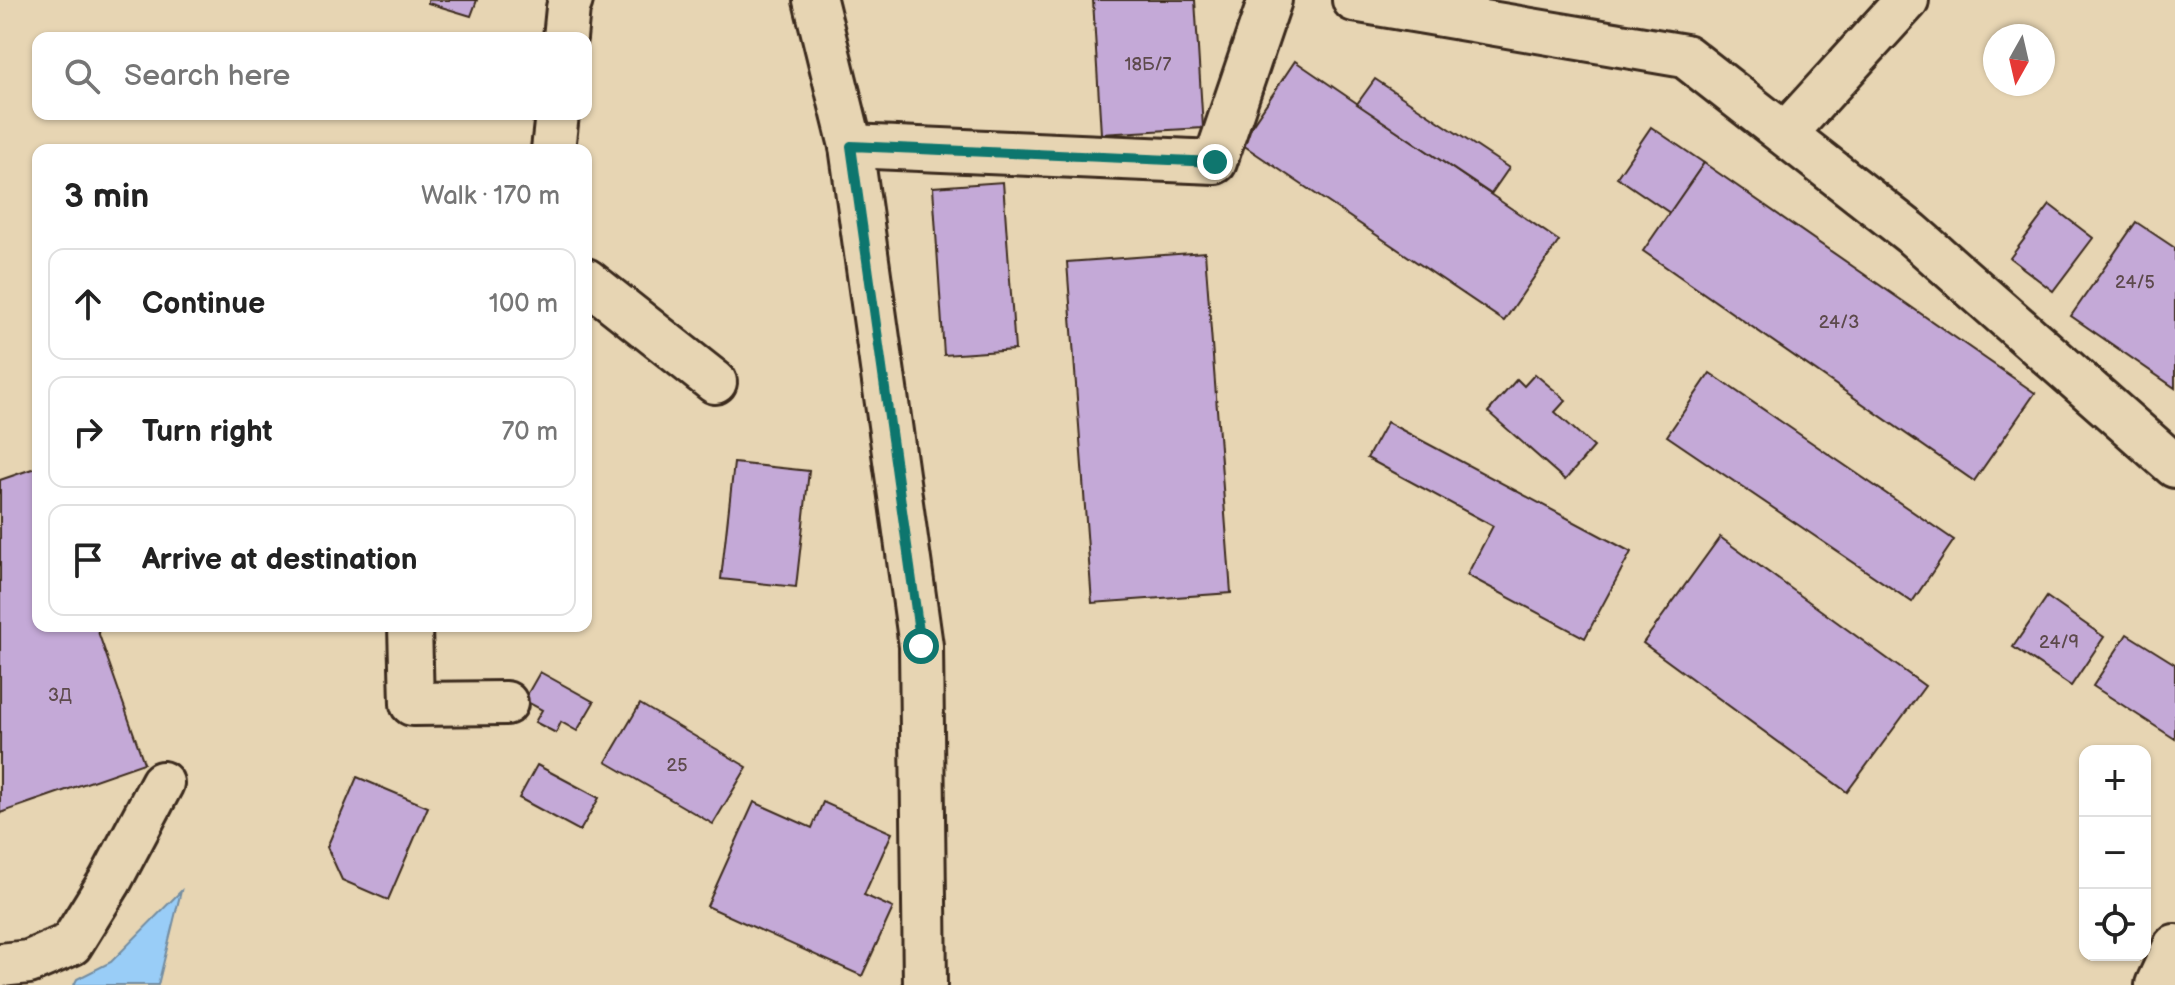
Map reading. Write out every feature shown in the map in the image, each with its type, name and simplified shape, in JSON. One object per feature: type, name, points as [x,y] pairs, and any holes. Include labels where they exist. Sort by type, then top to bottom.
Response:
[{"type":"lane","points":[[566,32],[571,0]]},
{"type":"lane","points":[[815,0],[851,146],[921,646],[925,985]]},
{"type":"lane","points":[[851,146],[1215,162],[1270,0]]},
{"type":"lane","points":[[1354,0],[1685,56],[1911,233],[2175,466]]},
{"type":"lane","points":[[1785,134],[1907,0]]},
{"type":"lane","points":[[554,144],[556,120]]},
{"type":"lane","points":[[592,285],[715,382]]},
{"type":"lane","points":[[410,632],[412,704],[506,703]]},
{"type":"lane","points":[[0,965],[29,962],[71,944],[110,881],[162,783]]},
{"type":"lane","points":[[2157,985],[2175,946]]},
{"type":"water","points":[[181,891],[158,985],[74,985],[77,979],[111,962]]},
{"type":"building","points":[[428,0],[477,0],[471,16],[428,3]]},
{"type":"building","points":[[1093,0],[1195,0],[1203,128],[1101,134]]},
{"type":"building","points":[[1295,61],[1559,241],[1504,321],[1240,143]]},
{"type":"building","points":[[1375,79],[1509,168],[1491,194],[1357,104]]},
{"type":"building","points":[[1651,127],[1704,163],[1670,213],[1617,177]]},
{"type":"building","points":[[1704,163],[2035,393],[1974,481],[1643,251]]},
{"type":"building","points":[[1003,182],[1015,350],[944,355],[933,187]]},
{"type":"building","points":[[2050,205],[2093,238],[2053,291],[2010,258]]},
{"type":"building","points":[[2136,222],[2175,248],[2175,388],[2071,316]]},
{"type":"building","points":[[1205,252],[1231,593],[1092,603],[1067,262]]},
{"type":"building","points":[[1710,373],[1954,540],[1912,602],[1667,436]]},
{"type":"building","points":[[1535,374],[1566,400],[1555,412],[1594,447],[1565,480],[1488,412],[1517,379],[1524,386]]},
{"type":"building","points":[[1387,422],[1631,552],[1585,638],[1467,575],[1493,526],[1367,458]]},
{"type":"building","points":[[734,463],[809,471],[796,587],[721,579]]},
{"type":"building","points":[[32,469],[32,632],[98,632],[144,763],[0,813],[0,480]]},
{"type":"building","points":[[1720,537],[1925,686],[1847,792],[1643,643]]},
{"type":"building","points":[[2047,597],[2104,637],[2071,686],[2013,647]]},
{"type":"building","points":[[2127,634],[2175,664],[2175,739],[2093,686]]},
{"type":"building","points":[[540,672],[594,702],[577,731],[561,722],[556,733],[535,722],[542,710],[524,700]]},
{"type":"building","points":[[640,704],[747,767],[713,824],[606,762]]},
{"type":"building","points":[[537,765],[599,798],[580,831],[519,798]]},
{"type":"building","points":[[357,777],[428,807],[388,900],[342,880],[327,847]]},
{"type":"building","points":[[754,802],[812,828],[823,802],[892,833],[864,895],[893,908],[862,976],[707,906]]},
{"type":"route","points":[[921,646],[851,146],[1215,162]]}]
